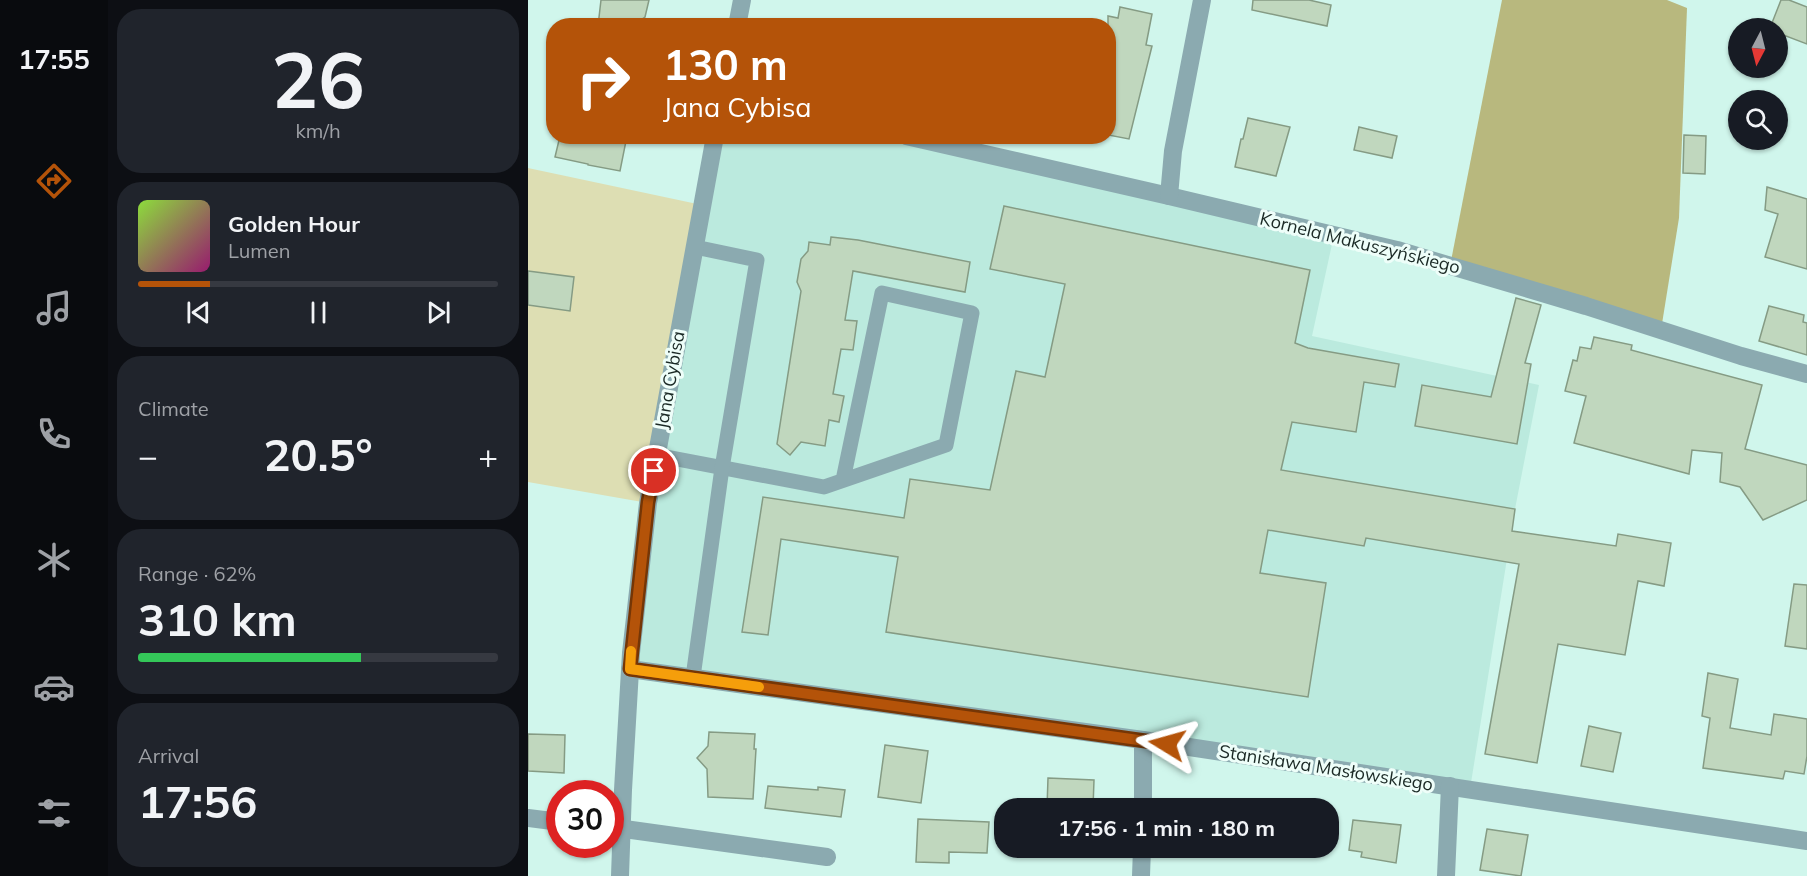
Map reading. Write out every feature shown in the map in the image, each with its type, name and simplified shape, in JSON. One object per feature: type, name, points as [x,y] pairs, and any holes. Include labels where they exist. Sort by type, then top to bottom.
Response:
[{"type":"street","points":[[738,18],[741,0]]},
{"type":"street","points":[[1169,195],[1173,151],[1202,0]]},
{"type":"street","name":"Jana Cybisa","points":[[620,780],[648,502],[713,144]]},
{"type":"street","name":"Kornela Makuszyńskiego","points":[[942,144],[1169,195],[1397,250],[1586,306],[1741,356],[1807,374]]},
{"type":"street","name":"Stanisława Masłowskiego","points":[[630,669],[1143,741],[1807,841]]},
{"type":"street","points":[[1143,741],[1143,798]]},
{"type":"street","points":[[1446,876],[1450,786]]},
{"type":"street","points":[[528,818],[546,820]]},
{"type":"street","points":[[624,829],[827,857]]},
{"type":"street","name":"Jana Cybisa","points":[[618,858],[620,876]]},
{"type":"street","points":[[1141,876],[1142,858]]},
{"type":"lane","points":[[693,677],[722,468],[757,260],[694,247]]},
{"type":"lane","points":[[656,455],[824,487],[946,445],[972,313],[882,293],[843,480]]},
{"type":"shaded area","points":[[714,144],[937,144],[1334,235],[1312,336],[1539,385],[1515,509],[1470,789],[630,669]]},
{"type":"shaded area","points":[[528,168],[702,205],[648,503],[528,482]]},
{"type":"green space","points":[[1502,0],[1667,0],[1687,8],[1679,218],[1661,330],[1450,266]]},
{"type":"building","points":[[601,0],[649,0],[644,18],[599,18]]},
{"type":"building","points":[[1253,0],[1309,0],[1331,5],[1327,26],[1252,10]]},
{"type":"building","points":[[1781,0],[1789,0],[1807,7],[1807,44],[1788,37],[1788,18],[1774,18]]},
{"type":"building","points":[[1120,7],[1152,14],[1146,45],[1152,46],[1129,139],[1116,137],[1116,18],[1108,18],[1108,16],[1118,18]]},
{"type":"building","points":[[1248,118],[1290,127],[1276,176],[1235,167]]},
{"type":"building","points":[[1359,127],[1397,136],[1392,158],[1354,150]]},
{"type":"building","points":[[1684,135],[1706,136],[1705,174],[1683,173]]},
{"type":"building","points":[[558,144],[625,144],[620,171],[555,157]]},
{"type":"building","points":[[1767,187],[1807,199],[1807,269],[1765,257],[1778,214],[1765,210]]},
{"type":"building","points":[[1004,206],[1310,270],[1295,343],[1308,348],[1399,364],[1395,387],[1364,382],[1356,432],[1292,422],[1281,470],[1515,509],[1512,531],[1616,546],[1618,534],[1671,543],[1664,586],[1638,581],[1625,655],[1558,644],[1537,763],[1485,754],[1519,564],[1366,538],[1364,546],[1268,530],[1260,573],[1326,583],[1308,697],[886,632],[898,557],[781,539],[768,635],[742,632],[763,497],[904,518],[910,479],[990,490],[1016,371],[1045,377],[1065,284],[990,269]]},
{"type":"building","points":[[831,237],[858,240],[970,262],[965,292],[853,271],[845,320],[857,321],[853,350],[841,349],[833,394],[844,396],[839,422],[829,420],[825,446],[801,442],[790,455],[777,444],[801,291],[797,282],[801,259],[808,251],[809,242],[830,245]]},
{"type":"building","points":[[528,271],[574,277],[570,311],[528,305]]},
{"type":"building","points":[[1516,298],[1541,305],[1525,363],[1531,364],[1517,444],[1415,426],[1422,385],[1491,397]]},
{"type":"building","points":[[1769,306],[1804,315],[1803,322],[1807,323],[1807,355],[1759,341]]},
{"type":"building","points":[[1594,337],[1632,345],[1631,350],[1762,385],[1745,449],[1807,465],[1807,500],[1763,520],[1740,487],[1720,482],[1722,453],[1692,450],[1689,474],[1574,443],[1586,396],[1565,391],[1573,360],[1577,361],[1580,347],[1591,349]]},
{"type":"building","points":[[1794,584],[1807,585],[1807,649],[1785,646]]},
{"type":"building","points":[[1708,673],[1738,679],[1730,728],[1771,735],[1774,714],[1807,719],[1807,756],[1804,774],[1785,771],[1783,779],[1703,768],[1710,718],[1702,716]]},
{"type":"building","points":[[1589,726],[1621,733],[1613,772],[1581,766]]},
{"type":"building","points":[[709,732],[755,734],[753,799],[708,797],[707,769],[697,758],[708,746]]},
{"type":"building","points":[[528,734],[565,735],[564,773],[528,771]]},
{"type":"building","points":[[885,745],[928,751],[921,803],[878,797]]},
{"type":"building","points":[[1048,778],[1094,780],[1093,798],[1047,798]]},
{"type":"building","points":[[768,786],[845,790],[841,817],[765,808]]},
{"type":"building","points":[[918,819],[989,822],[987,853],[949,852],[949,863],[916,862]]},
{"type":"building","points":[[1353,820],[1401,825],[1396,863],[1361,857],[1362,852],[1349,850]]},
{"type":"building","points":[[1487,829],[1528,835],[1521,876],[1480,870]]},
{"type":"slow traffic","points":[[631,651],[630,669],[759,687]]},
{"type":"route","points":[[654,471],[648,502],[630,669],[1167,744]]}]
